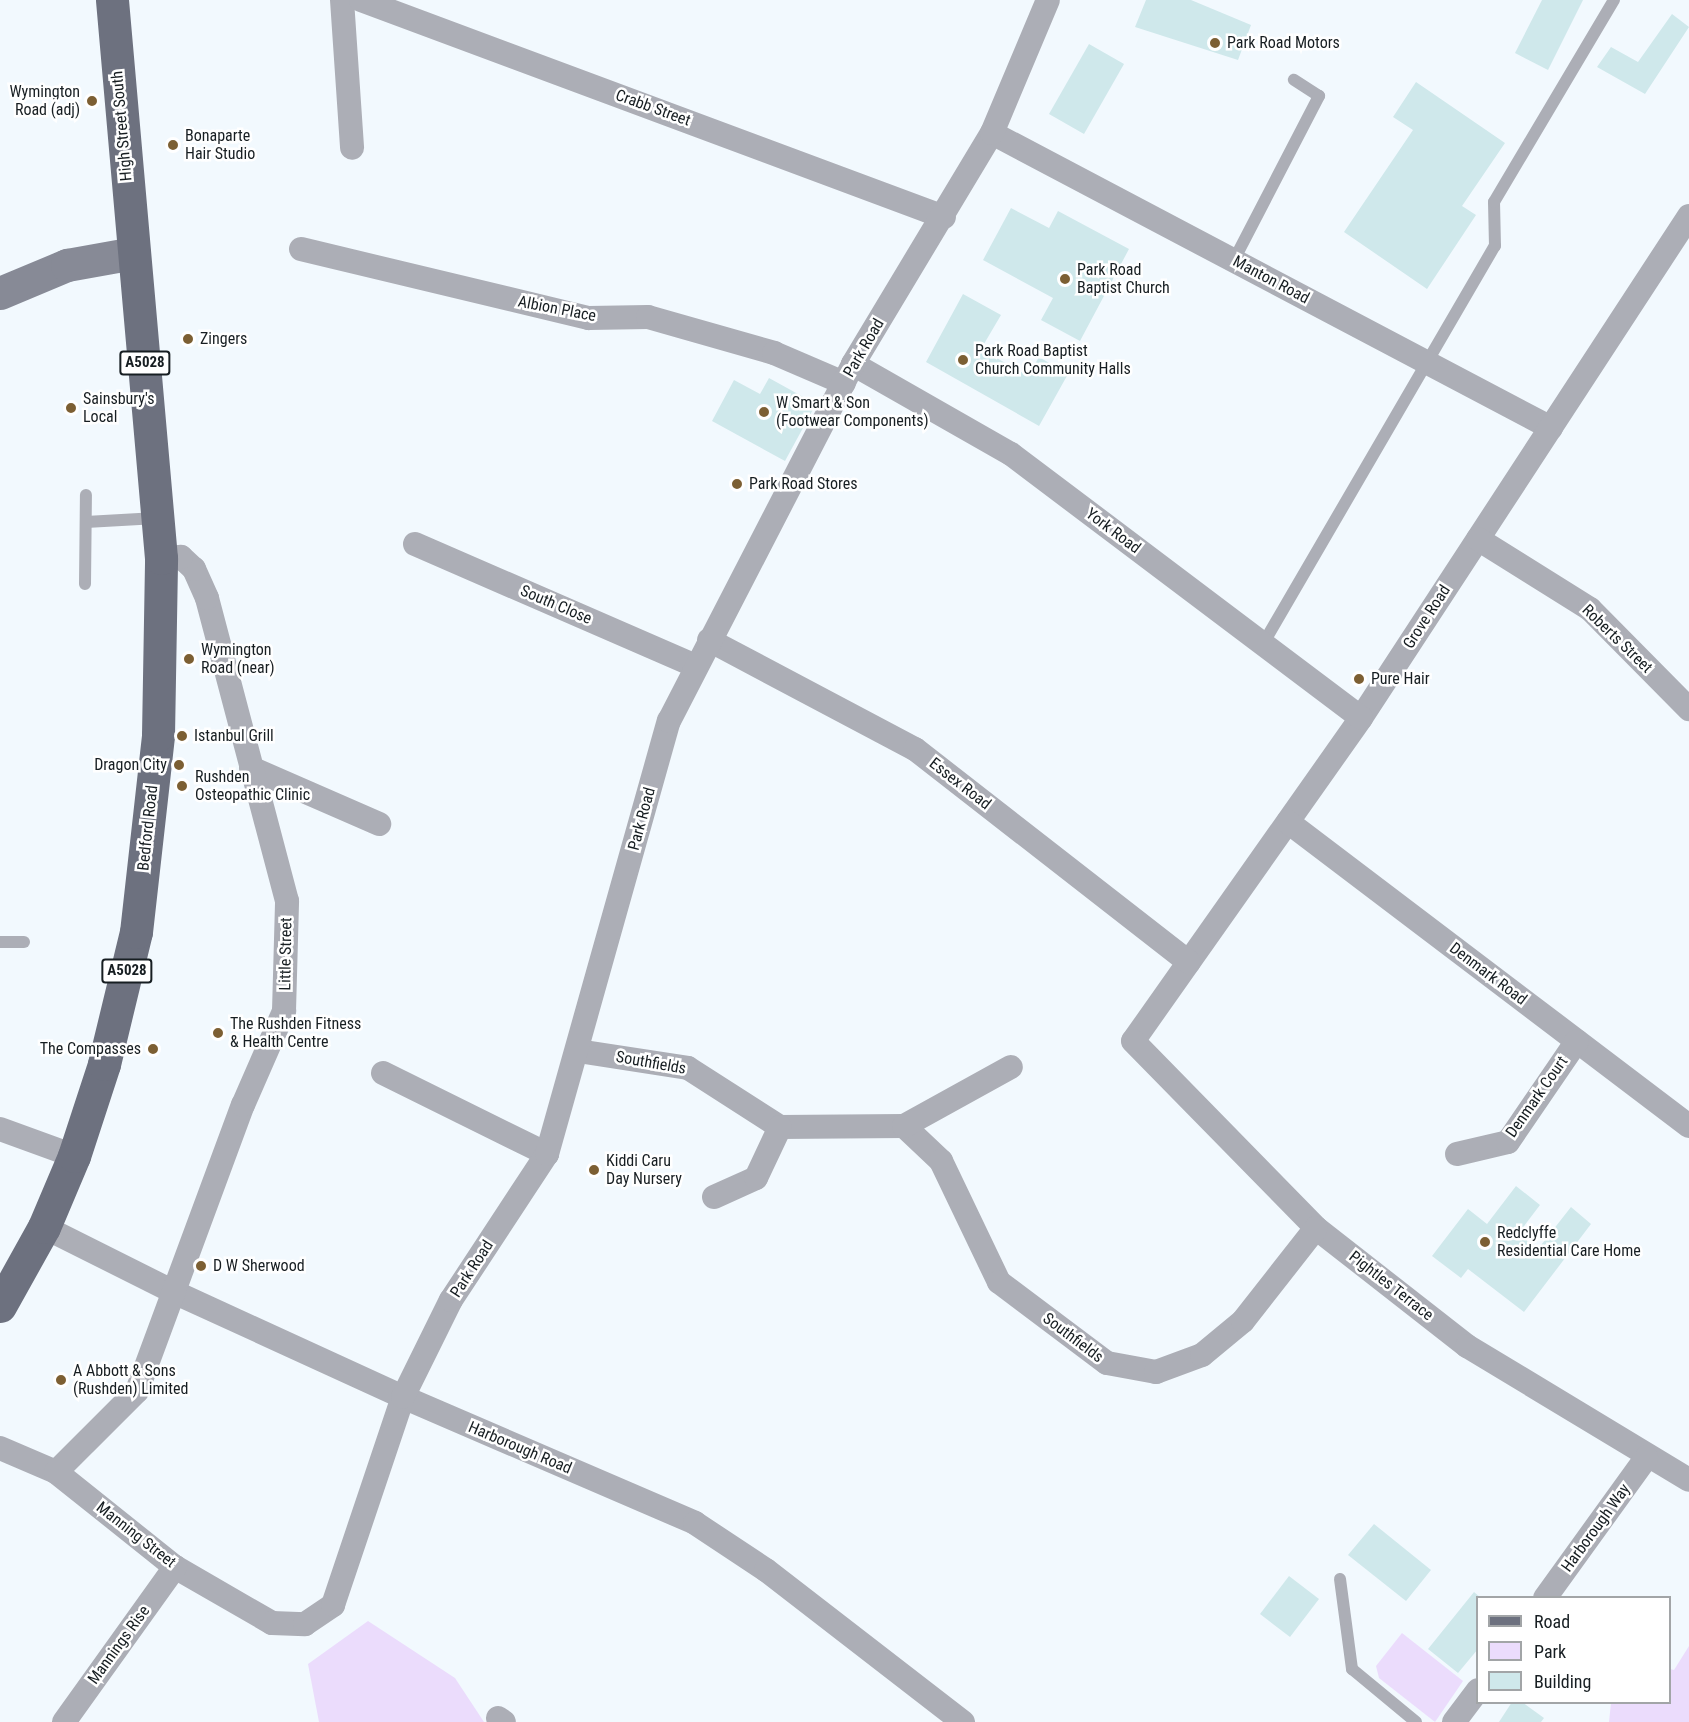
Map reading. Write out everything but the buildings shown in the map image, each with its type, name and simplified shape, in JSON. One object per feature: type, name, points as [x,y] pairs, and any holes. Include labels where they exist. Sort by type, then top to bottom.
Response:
[{"type":"main road","name":"High Street South","points":[[112,0],[134,253]]},
{"type":"main road","name":"Bedford Road","points":[[0,1306],[44,1227],[74,1156],[104,1064],[136,932],[158,735],[161,558],[134,253]]},
{"type":"street","points":[[342,0],[352,148]]},
{"type":"street","name":"Crabb Street","points":[[361,0],[944,217]]},
{"type":"street","name":"Park Road","points":[[272,1623],[305,1624],[333,1605],[403,1397],[451,1300],[548,1154],[669,721],[848,373],[944,217],[992,133],[1048,0]]},
{"type":"street","name":"Manton Road","points":[[992,133],[1551,428]]},
{"type":"street","name":"Grove Road","points":[[1133,1041],[1361,718],[1689,216]]},
{"type":"street","name":"Albion Place","points":[[301,249],[589,318],[648,317],[848,373]]},
{"type":"street","points":[[0,293],[67,266],[134,253]]},
{"type":"street","name":"York Road","points":[[848,373],[1011,454],[1361,718]]},
{"type":"street","name":"Roberts Street","points":[[1478,539],[1590,609],[1689,709]]},
{"type":"street","name":"South Close","points":[[415,544],[696,666]]},
{"type":"street","name":"Little Street","points":[[56,1472],[136,1391],[176,1293],[243,1105],[284,1011],[287,901],[250,768],[207,598],[188,563],[181,557],[161,558]]},
{"type":"street","name":"Essex Road","points":[[709,640],[915,749],[1189,962]]},
{"type":"street","points":[[250,768],[379,824]]},
{"type":"street","name":"Denmark Road","points":[[1288,822],[1689,1126]]},
{"type":"street","name":"Pightles Terrace","points":[[1133,1041],[1316,1228],[1467,1346],[1646,1458],[1689,1480]]},
{"type":"street","name":"Denmark Court","points":[[1457,1154],[1508,1142],[1577,1041]]},
{"type":"street","name":"Southfields","points":[[578,1051],[688,1068],[780,1127]]},
{"type":"street","points":[[714,1197],[756,1178],[780,1127],[904,1126],[1011,1067]]},
{"type":"street","points":[[382,1073],[548,1154]]},
{"type":"street","name":"Southfields","points":[[904,1126],[941,1161],[999,1282],[1107,1364],[1156,1372],[1202,1355],[1243,1322],[1316,1228]]},
{"type":"street","points":[[0,1129],[74,1156]]},
{"type":"street","name":"Harborough Road","points":[[44,1227],[176,1293],[403,1397],[695,1523],[766,1570],[963,1722]]},
{"type":"street","name":"Manning Street","points":[[0,1448],[56,1472],[175,1567],[272,1623]]},
{"type":"street","name":"Harborough Way","points":[[1546,1596],[1646,1458]]},
{"type":"street","name":"Mannings Rise","points":[[64,1722],[175,1567]]},
{"type":"street","points":[[1454,1722],[1476,1693]]},
{"type":"lane","points":[[1263,644],[1429,363],[1495,246],[1494,202],[1614,0]]},
{"type":"lane","points":[[1234,260],[1319,96],[1294,80]]},
{"type":"lane","points":[[85,584],[86,495]]},
{"type":"lane","points":[[86,522],[158,518]]},
{"type":"lane","points":[[0,942],[24,942]]},
{"type":"lane","points":[[1340,1579],[1352,1668],[1416,1722]]},
{"type":"green space","points":[[368,1621],[455,1678],[484,1722],[319,1722],[308,1664]]},
{"type":"green space","points":[[1402,1633],[1463,1681],[1435,1722],[1379,1678],[1376,1666]]},
{"type":"green space","points":[[1689,1646],[1689,1722],[1609,1722],[1611,1704],[1671,1704],[1671,1669],[1674,1670]]},
{"type":"place","name":"Park Road Motors","points":[[1215,43]]},
{"type":"place","name":"Wymington Road (adj)","points":[[92,101]]},
{"type":"place","name":"Bonaparte Hair Studio","points":[[173,145]]},
{"type":"place","name":"Park Road Baptist Church","points":[[1065,279]]},
{"type":"place","name":"Zingers","points":[[188,339]]},
{"type":"place","name":"Park Road Baptist Church Community Halls","points":[[963,360]]},
{"type":"place","name":"Sainsbury's Local","points":[[71,408]]},
{"type":"place","name":"W Smart & Son (Footwear Components)","points":[[764,412]]},
{"type":"place","name":"Park Road Stores","points":[[737,484]]},
{"type":"place","name":"Wymington Road (near)","points":[[189,659]]},
{"type":"place","name":"Pure Hair","points":[[1359,679]]},
{"type":"place","name":"Istanbul Grill","points":[[182,736]]},
{"type":"place","name":"Dragon City","points":[[179,765]]},
{"type":"place","name":"Rushden Osteopathic Clinic","points":[[182,786]]},
{"type":"place","name":"The Rushden Fitness & Health Centre","points":[[218,1033]]},
{"type":"place","name":"The Compasses","points":[[153,1049]]},
{"type":"place","name":"Kiddi Caru Day Nursery","points":[[594,1170]]},
{"type":"place","name":"Redclyffe Residential Care Home","points":[[1485,1242]]},
{"type":"place","name":"D W Sherwood","points":[[201,1266]]},
{"type":"place","name":"A Abbott & Sons (Rushden) Limited","points":[[61,1380]]}]
